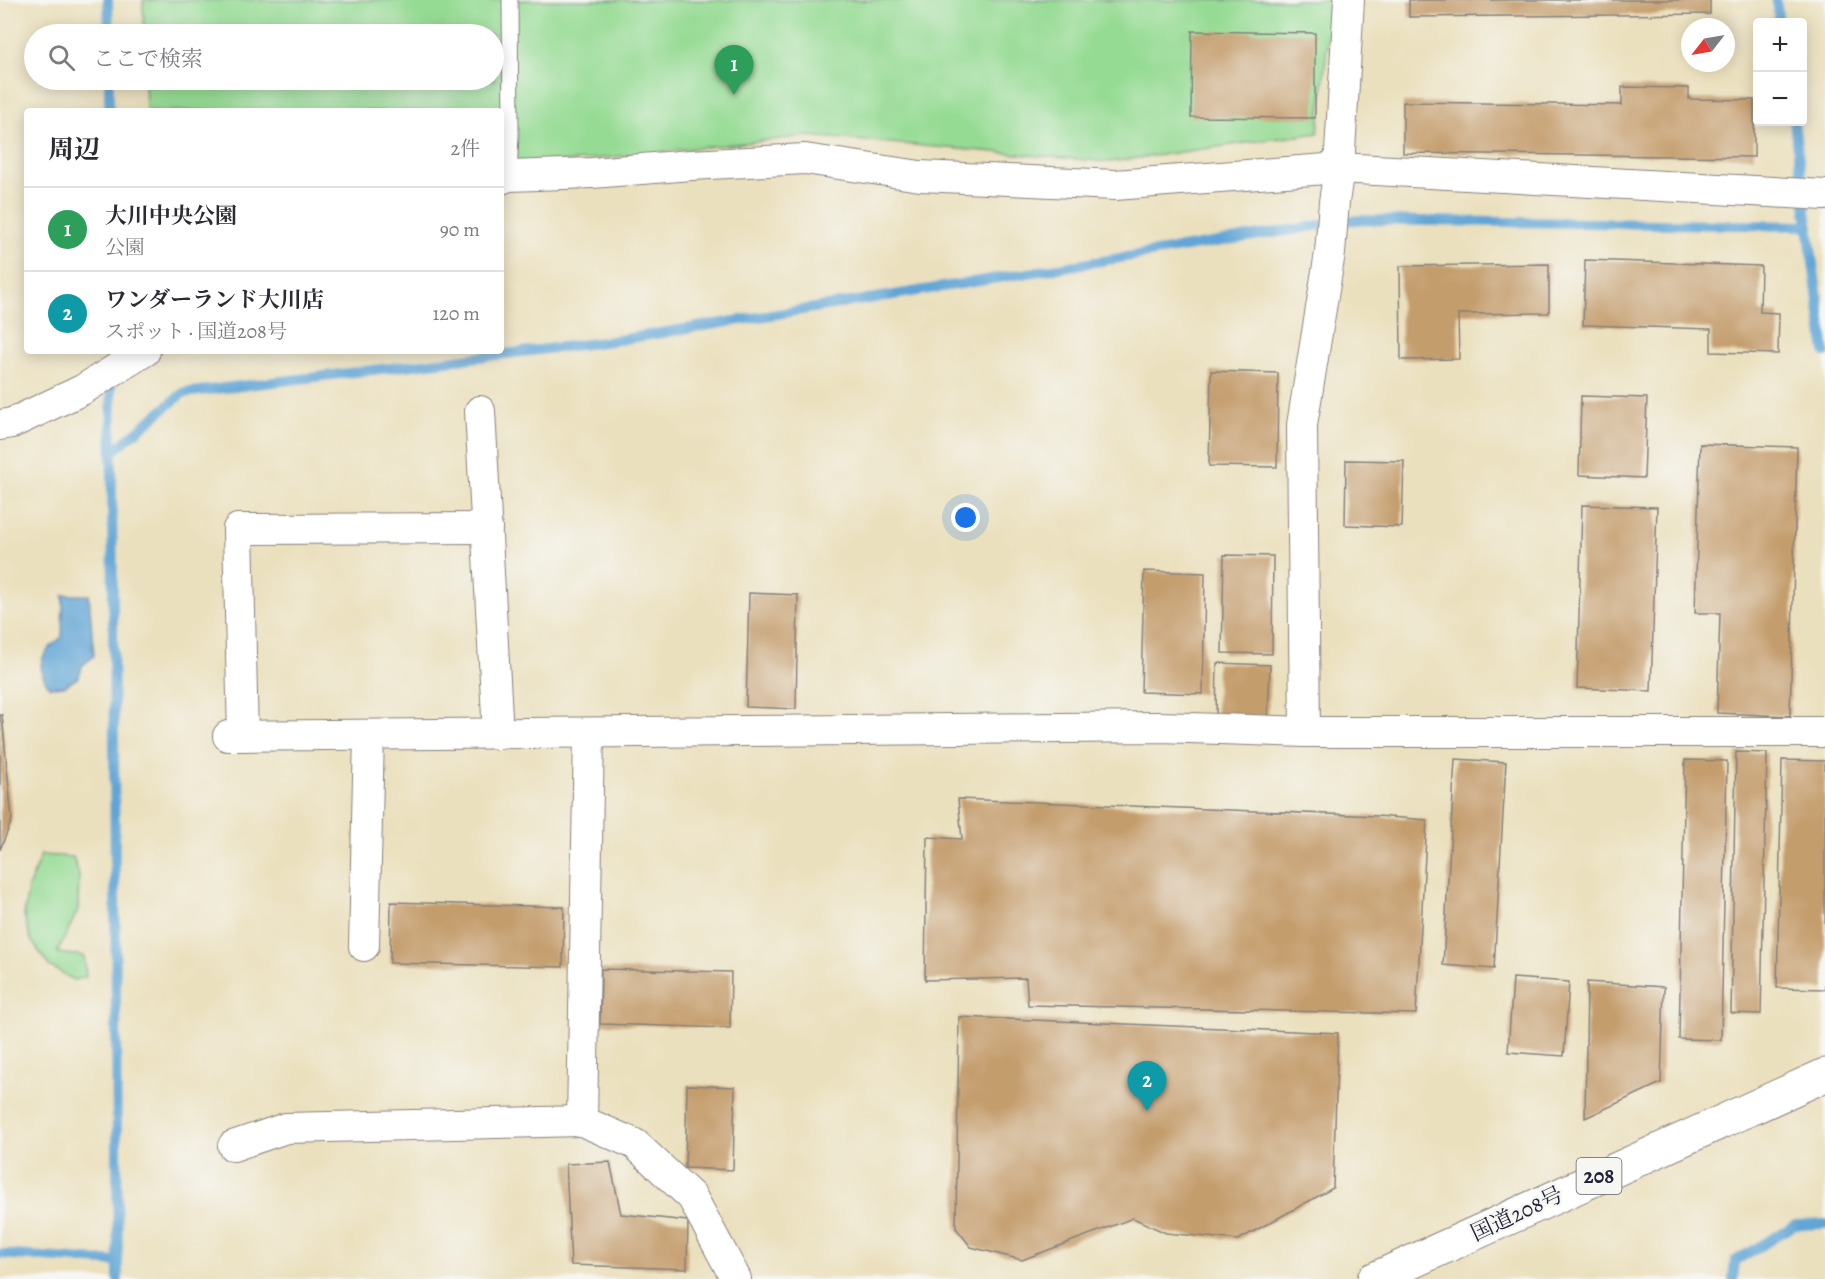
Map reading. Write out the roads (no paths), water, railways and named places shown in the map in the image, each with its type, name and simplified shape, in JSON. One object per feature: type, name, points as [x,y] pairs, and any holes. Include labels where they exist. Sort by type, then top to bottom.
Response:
[{"type":"highway","name":"国道208号","points":[[1374,1279],[1825,1075]]},
{"type":"street","points":[[1305,732],[1302,425],[1330,249],[1339,168],[1349,0]]},
{"type":"street","points":[[505,177],[806,159],[920,176],[1115,184],[1339,168],[1821,195]]},
{"type":"street","points":[[0,425],[12,423],[82,390],[140,354]]},
{"type":"street","points":[[480,411],[498,734]]},
{"type":"street","points":[[487,528],[238,530],[236,736],[1160,727],[1305,732],[1825,732]]},
{"type":"street","points":[[582,1121],[589,733]]},
{"type":"street","points":[[364,946],[369,735]]},
{"type":"street","points":[[233,1146],[286,1128],[582,1121],[635,1144],[692,1197],[736,1279]]},
{"type":"lane","points":[[505,177],[511,135],[510,0]]},
{"type":"water","points":[[63,595],[89,595],[94,656],[82,666],[79,677],[65,686],[49,687],[44,679],[41,665],[45,653],[62,637]]},
{"type":"waterway","points":[[108,0],[109,24]]},
{"type":"waterway","points":[[1776,0],[1778,18]]},
{"type":"waterway","points":[[109,90],[109,108]]},
{"type":"waterway","points":[[1795,126],[1825,352]]},
{"type":"waterway","points":[[112,452],[183,393],[612,341],[1352,220],[1809,226]]},
{"type":"waterway","points":[[111,354],[118,1279]]},
{"type":"waterway","points":[[1733,1279],[1735,1261],[1795,1225],[1825,1224]]},
{"type":"waterway","points":[[0,1254],[118,1262]]},
{"type":"place","name":"大川中央公園","points":[[734,95]]},
{"type":"place","name":"ワンダーランド大川店","points":[[1147,1111]]}]
